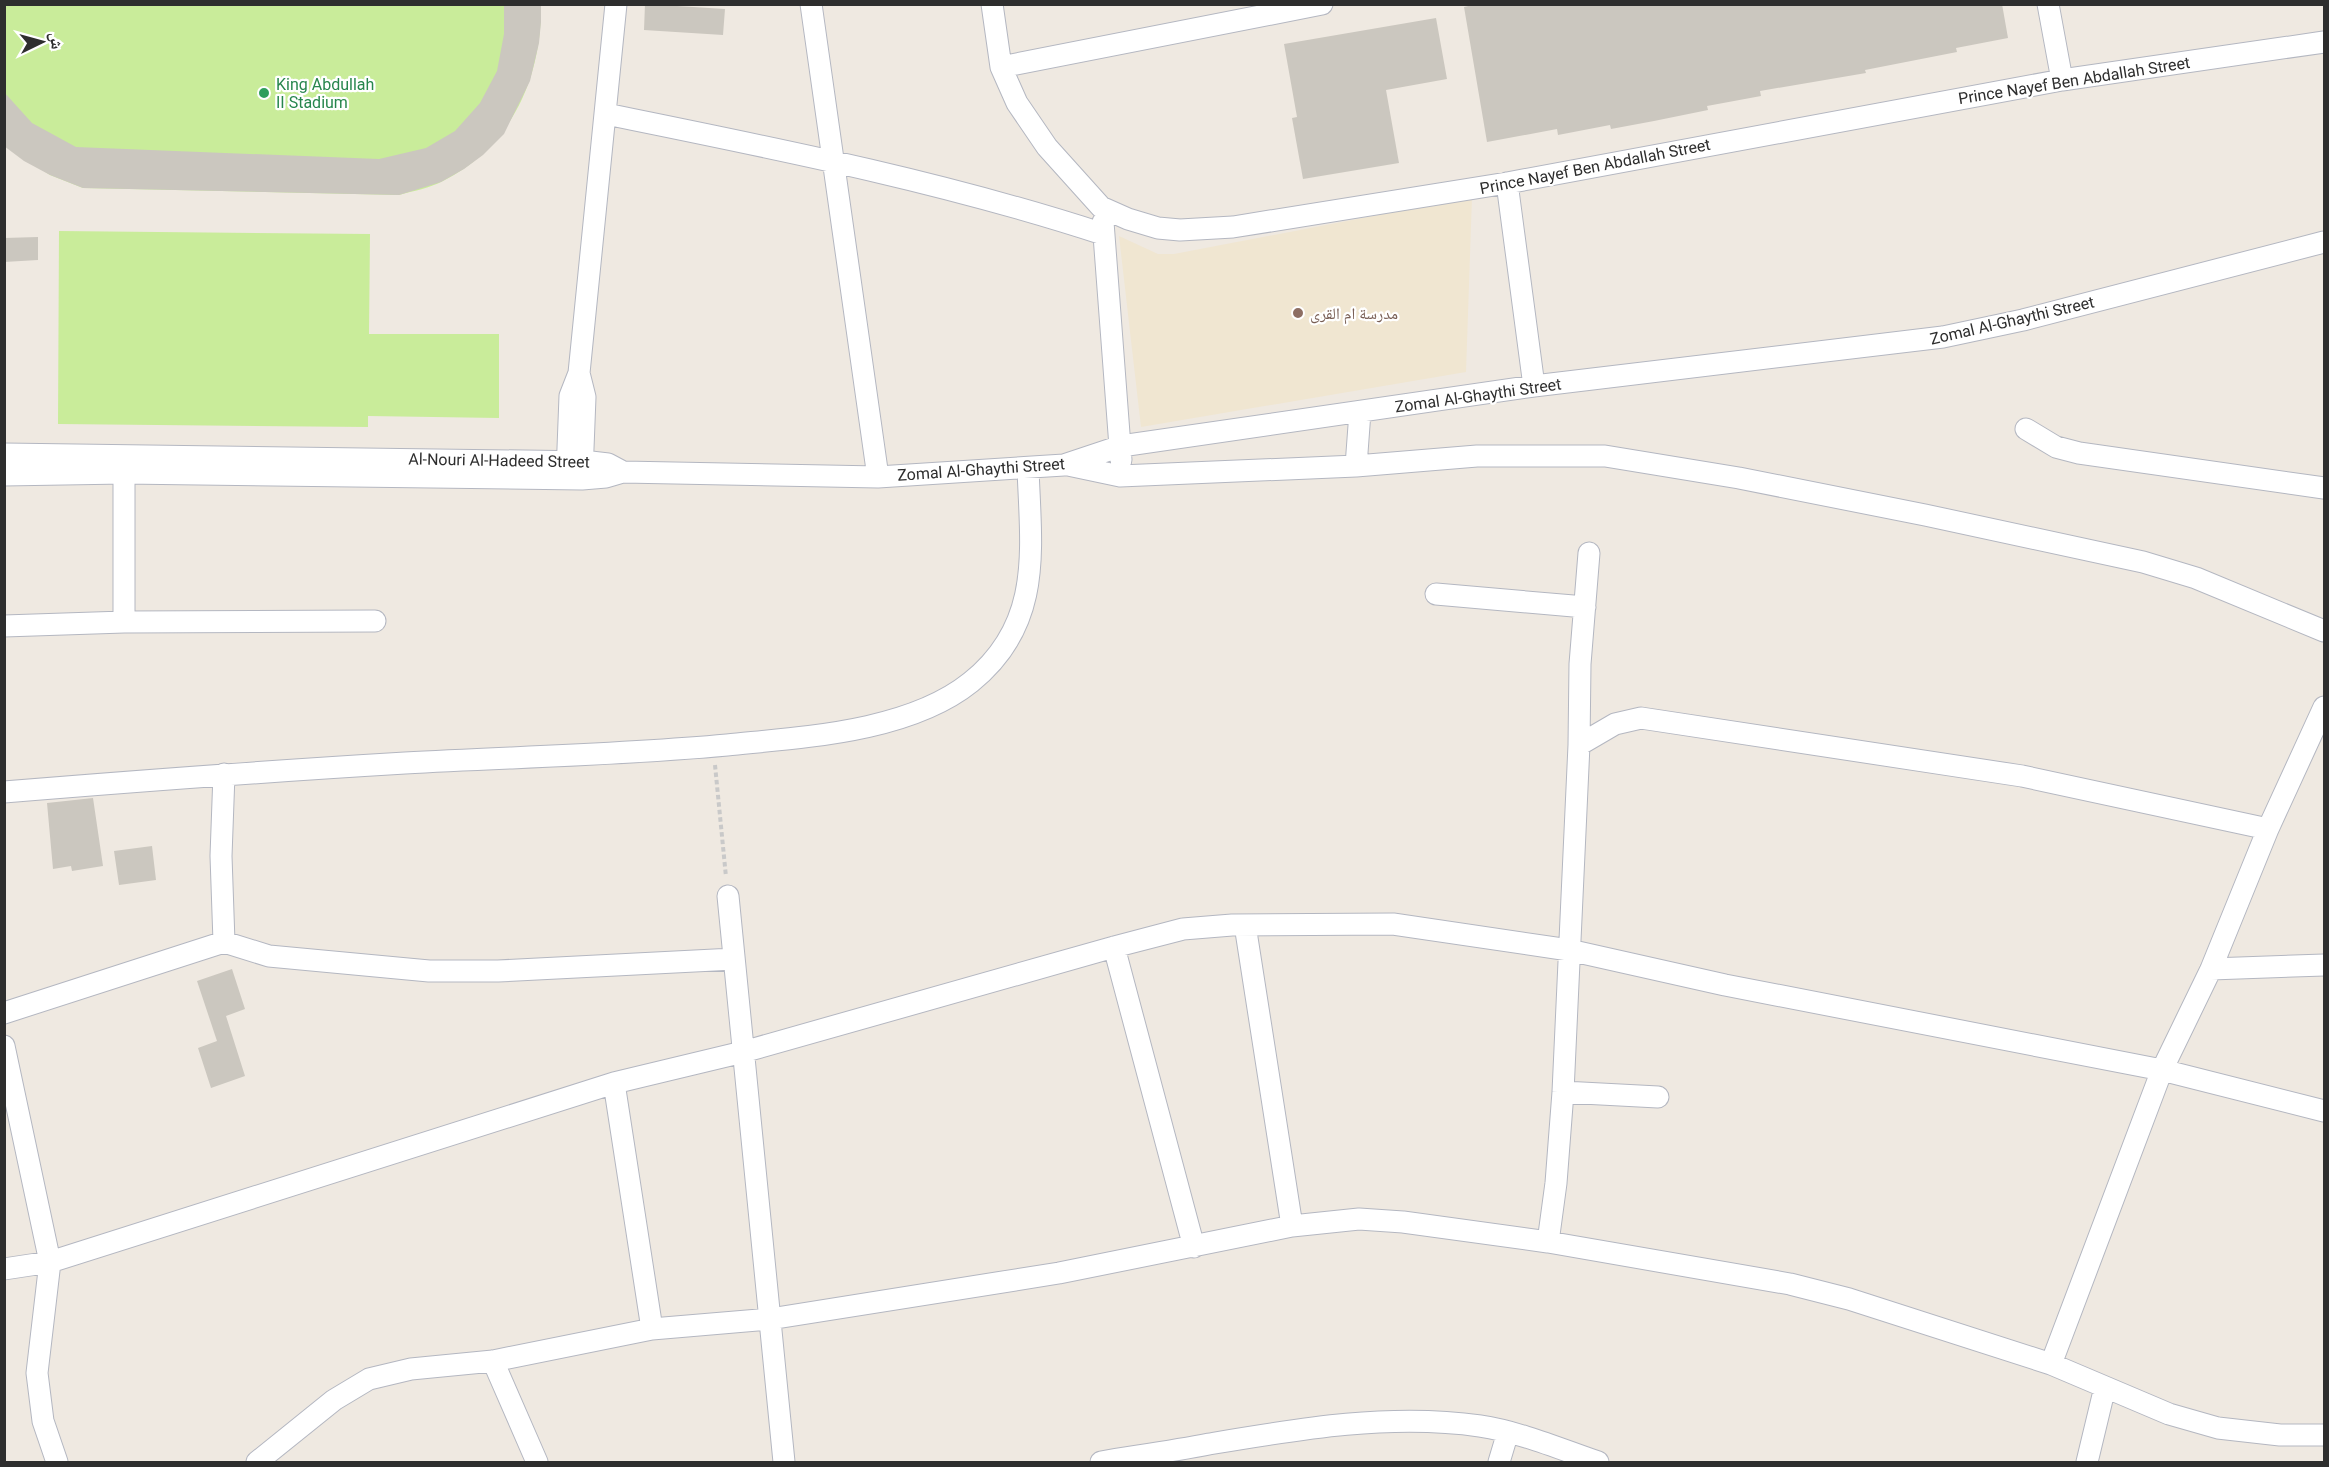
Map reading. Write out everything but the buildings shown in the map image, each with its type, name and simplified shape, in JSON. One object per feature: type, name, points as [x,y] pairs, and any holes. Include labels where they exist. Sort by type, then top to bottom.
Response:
[{"type":"street","points":[[575,470],[585,397],[579,374],[616,4]]},
{"type":"street","points":[[811,4],[878,477]]},
{"type":"street","name":"Prince Nayef Ben Abdallah Street","points":[[992,4],[1001,67],[1017,103],[1047,147],[1101,207],[1128,219],[1158,228],[1180,230],[1244,225],[1507,183],[2061,80],[2325,42]]},
{"type":"street","points":[[1001,67],[1322,4]]},
{"type":"street","points":[[2048,4],[2061,80]]},
{"type":"street","points":[[606,114],[835,161],[1056,219],[1103,234]]},
{"type":"street","points":[[1507,183],[1534,386]]},
{"type":"street","points":[[1101,207],[1121,446],[1120,476]]},
{"type":"street","name":"Zomal Al-Ghaythi Street","points":[[623,472],[878,477],[1064,465],[1121,446],[1534,386],[1943,338],[2023,320],[2325,242]]},
{"type":"street","points":[[1356,466],[1360,412]]},
{"type":"street","points":[[2026,429],[2056,447],[2079,453],[2325,488]]},
{"type":"street","name":"Al-Nouri Al-Hadeed Street","points":[[4,454],[575,470]]},
{"type":"street","points":[[1064,465],[1120,476],[1356,466],[1478,456],[1605,456],[1739,478],[2143,562],[2196,578],[2325,631]]},
{"type":"street","name":"Al-Nouri Al-Hadeed Street","points":[[4,475],[124,472],[575,470],[599,462],[623,472]]},
{"type":"street","points":[[4,792],[224,774],[568,757],[714,746],[825,735],[865,727],[910,714],[971,682],[995,658],[1017,625],[1025,607],[1029,585],[1028,469]]},
{"type":"street","points":[[124,472],[124,622]]},
{"type":"street","points":[[1548,1242],[1557,1183],[1563,1092],[1579,745],[1580,664],[1589,553]]},
{"type":"street","points":[[1436,594],[1585,607]]},
{"type":"street","points":[[4,626],[124,622],[375,621]]},
{"type":"street","points":[[2051,1364],[2162,1070],[2211,969],[2268,829],[2320,732],[2325,707]]},
{"type":"street","points":[[1579,745],[1615,724],[1641,718],[2022,776],[2268,829]]},
{"type":"street","points":[[224,774],[221,856],[224,942]]},
{"type":"street","points":[[728,896],[784,1462]]},
{"type":"street","points":[[4,1269],[50,1262],[614,1083],[743,1052],[1183,929],[1245,925],[1393,924],[1569,950],[1725,985],[2162,1070],[2325,1111]]},
{"type":"street","points":[[1245,925],[1292,1226]]},
{"type":"street","points":[[4,1012],[224,942],[269,956],[429,971],[498,971],[734,959]]},
{"type":"street","points":[[1114,947],[1194,1247]]},
{"type":"street","points":[[2211,969],[2325,965]]},
{"type":"street","points":[[4,1046],[50,1262],[37,1373],[43,1421],[57,1462]]},
{"type":"street","points":[[614,1083],[652,1329]]},
{"type":"street","points":[[1563,1092],[1658,1097]]},
{"type":"street","points":[[257,1462],[334,1400],[369,1379],[411,1369],[493,1361],[652,1329],[770,1319],[1059,1273],[1292,1226],[1359,1219],[1403,1222],[1548,1242],[1790,1284],[1849,1299],[2051,1364],[2169,1414],[2218,1428],[2280,1435],[2325,1435]]},
{"type":"street","points":[[493,1361],[537,1462]]},
{"type":"street","points":[[2087,1462],[2106,1387]]},
{"type":"street","points":[[1101,1462],[1290,1430],[1358,1424],[1444,1422],[1508,1432],[1598,1462]]},
{"type":"street","points":[[1498,1462],[1508,1432]]},
{"type":"path","points":[[714,746],[728,896]]},
{"type":"shaded area","name":"مدرسة ام القرى","points":[[1472,197],[1466,372],[1141,427],[1119,236],[1158,254],[1174,254]]},
{"type":"green space","name":"King Abdullah II Stadium","points":[[541,4],[536,58],[518,107],[504,130],[467,167],[438,183],[416,191],[399,195],[83,188],[50,175],[5,146],[4,5]]},
{"type":"green space","points":[[59,231],[370,234],[369,334],[499,334],[499,418],[368,416],[368,427],[58,424]]},
{"type":"place","name":"King Abdullah II Stadium","points":[[264,93]]},
{"type":"place","name":"مدرسة ام القرى","points":[[1298,313]]}]
